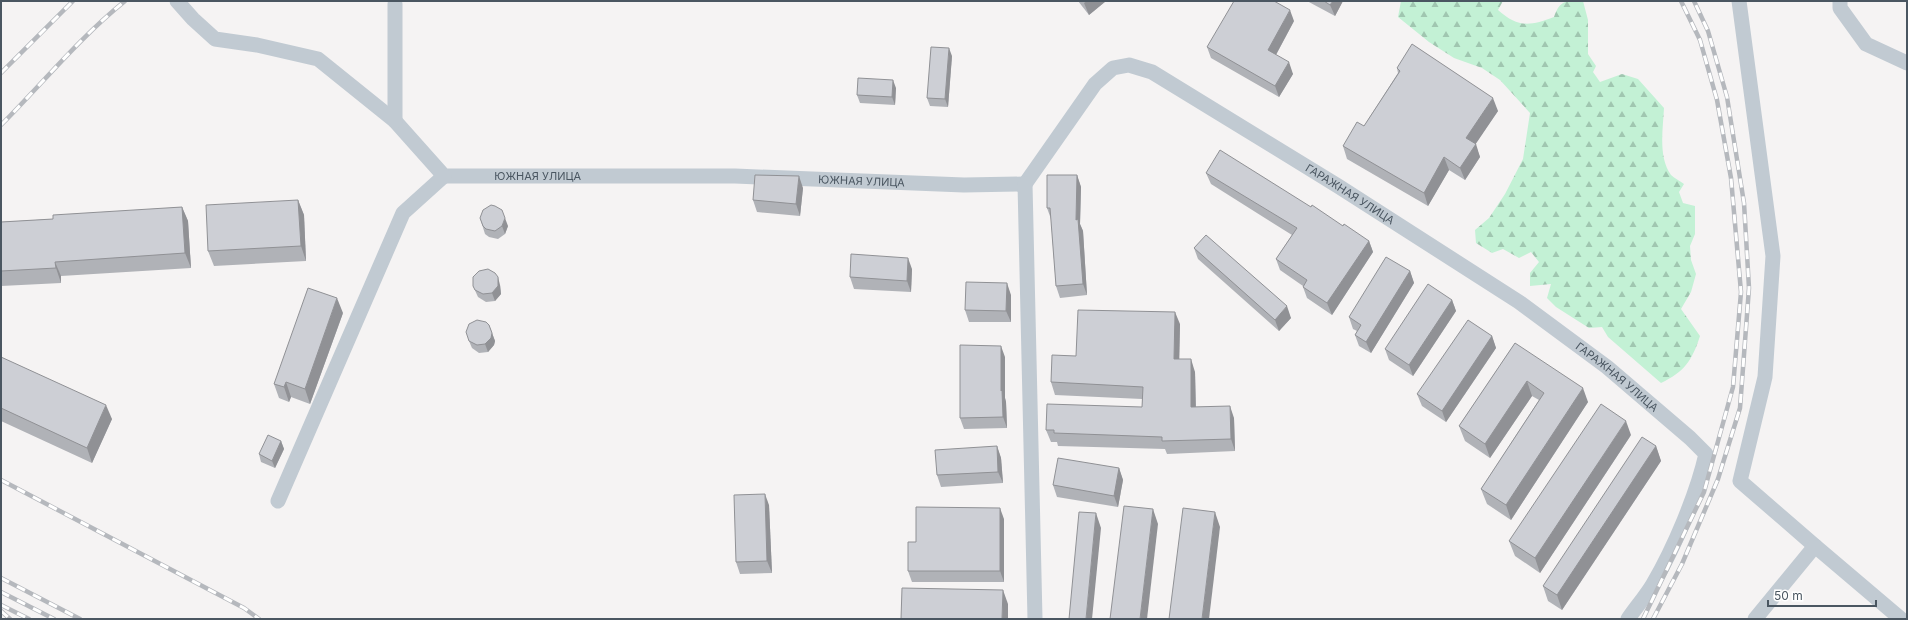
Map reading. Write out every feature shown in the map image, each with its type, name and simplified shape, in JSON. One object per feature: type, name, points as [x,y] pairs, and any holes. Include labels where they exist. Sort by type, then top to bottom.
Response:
[{"type":"street","points":[[177,1],[193,19],[215,39],[257,45],[318,59],[396,121],[444,176],[403,213],[278,501]]},
{"type":"street","points":[[1739,1],[1773,256],[1765,376],[1740,481],[1902,619]]},
{"type":"street","points":[[1840,1],[1840,8],[1866,44],[1907,63]]},
{"type":"street","points":[[395,4],[396,121]]},
{"type":"street","name":"ГАРАЖНАЯ УЛИЦА","points":[[1025,184],[1095,84],[1113,68],[1129,65],[1152,72],[1338,186],[1519,302],[1607,367],[1690,438],[1706,454],[1702,474],[1670,550],[1653,585],[1628,619]]},
{"type":"street","name":"ЮЖНАЯ УЛИЦА","points":[[444,176],[736,176],[964,185],[1025,184]]},
{"type":"street","points":[[1025,184],[1035,619]]},
{"type":"street","points":[[1755,619],[1815,546]]},
{"type":"green space","points":[[1401,1],[1503,1],[1498,10],[1512,20],[1524,24],[1538,22],[1554,17],[1561,4],[1572,1],[1583,1],[1588,20],[1588,54],[1596,66],[1593,72],[1600,82],[1622,74],[1638,79],[1664,108],[1662,143],[1664,160],[1671,175],[1684,184],[1679,192],[1683,203],[1695,206],[1695,234],[1690,246],[1691,260],[1696,274],[1691,292],[1681,309],[1700,336],[1690,359],[1676,375],[1661,383],[1608,337],[1602,327],[1589,328],[1556,307],[1547,298],[1551,284],[1530,286],[1530,273],[1539,262],[1531,252],[1519,258],[1503,249],[1492,253],[1476,243],[1475,230],[1489,218],[1505,194],[1523,159],[1530,113],[1500,80],[1482,68],[1454,58],[1429,42],[1398,17]]},
{"type":"building","points":[[1234,1],[1274,1],[1290,10],[1268,50],[1289,62],[1275,86],[1207,47]]},
{"type":"building","points":[[1324,1],[1333,1],[1330,5]]},
{"type":"building","points":[[1412,44],[1493,98],[1466,138],[1476,144],[1460,168],[1444,157],[1424,193],[1343,146],[1357,122],[1364,126],[1400,71],[1397,68]]},
{"type":"building","points":[[931,47],[949,48],[945,99],[927,98]]},
{"type":"building","points":[[858,78],[893,80],[892,97],[857,95]]},
{"type":"building","points":[[1220,150],[1311,207],[1312,205],[1343,226],[1344,224],[1369,241],[1327,303],[1303,287],[1307,280],[1276,259],[1297,228],[1206,173]]},
{"type":"building","points":[[755,175],[799,176],[796,204],[753,200]]},
{"type":"building","points":[[1047,175],[1077,175],[1076,220],[1078,219],[1083,284],[1056,286],[1050,208],[1047,208]]},
{"type":"building","points":[[298,200],[301,246],[208,251],[206,205]]},
{"type":"building","points":[[491,205],[502,210],[505,218],[502,226],[495,231],[486,229],[480,218],[483,210]]},
{"type":"building","points":[[182,207],[185,253],[55,262],[56,268],[1,271],[1,222],[53,219],[53,215]]},
{"type":"building","points":[[1206,235],[1287,306],[1275,320],[1194,248]]},
{"type":"building","points":[[851,254],[908,258],[907,281],[850,277]]},
{"type":"building","points":[[1386,257],[1410,271],[1366,342],[1355,335],[1361,325],[1349,317]]},
{"type":"building","points":[[488,269],[495,273],[498,277],[498,286],[492,293],[483,294],[475,290],[473,286],[473,277],[479,271]]},
{"type":"building","points":[[966,282],[1007,283],[1006,311],[965,310]]},
{"type":"building","points":[[1428,284],[1452,300],[1409,365],[1385,349]]},
{"type":"building","points":[[308,288],[337,298],[305,389],[286,382],[284,387],[274,384]]},
{"type":"building","points":[[1078,310],[1175,312],[1174,359],[1191,359],[1191,407],[1230,406],[1231,439],[1162,441],[1162,437],[1054,433],[1054,430],[1046,430],[1047,404],[1142,407],[1143,387],[1051,382],[1052,355],[1076,356]]},
{"type":"building","points":[[477,320],[486,322],[492,333],[491,338],[485,344],[477,345],[469,341],[466,332],[469,324]]},
{"type":"building","points":[[1468,320],[1492,336],[1442,411],[1417,394]]},
{"type":"building","points":[[1515,343],[1583,388],[1506,505],[1481,489],[1544,393],[1527,381],[1485,444],[1459,426]]},
{"type":"building","points":[[960,345],[1001,346],[1001,391],[1002,390],[1003,417],[960,418]]},
{"type":"building","points":[[1,357],[106,405],[87,448],[1,408]]},
{"type":"building","points":[[1601,404],[1626,421],[1535,558],[1509,541]]},
{"type":"building","points":[[268,435],[281,441],[272,461],[259,454]]},
{"type":"building","points":[[1642,437],[1656,446],[1557,595],[1543,586]]},
{"type":"building","points":[[997,446],[998,472],[937,475],[935,450]]},
{"type":"building","points":[[1058,458],[1119,468],[1114,496],[1053,485]]},
{"type":"building","points":[[765,494],[767,561],[736,562],[734,495]]},
{"type":"building","points":[[1124,506],[1153,509],[1140,619],[1110,619]]},
{"type":"building","points":[[916,507],[1000,508],[1000,571],[908,571],[908,542],[916,542]]},
{"type":"building","points":[[1183,508],[1215,512],[1202,619],[1169,619]]},
{"type":"building","points":[[1079,512],[1096,513],[1086,619],[1069,619]]},
{"type":"building","points":[[902,588],[1003,590],[1002,619],[901,619]]},
{"type":"railway","points":[[1,73],[73,1]]},
{"type":"railway","points":[[1,125],[76,46],[125,1]]},
{"type":"railway","points":[[1643,619],[1704,492],[1733,387],[1741,292],[1731,178],[1717,100],[1700,40],[1681,1]]},
{"type":"railway","points":[[1653,619],[1682,564],[1718,479],[1740,408],[1749,288],[1744,203],[1727,97],[1708,31],[1694,1]]},
{"type":"railway","points":[[1,480],[244,608],[259,619]]},
{"type":"railway","points":[[1,578],[80,619]]},
{"type":"railway","points":[[1,592],[54,619]]},
{"type":"railway","points":[[1,605],[29,619]]},
{"type":"railway","points":[[1,611],[10,619]]}]
